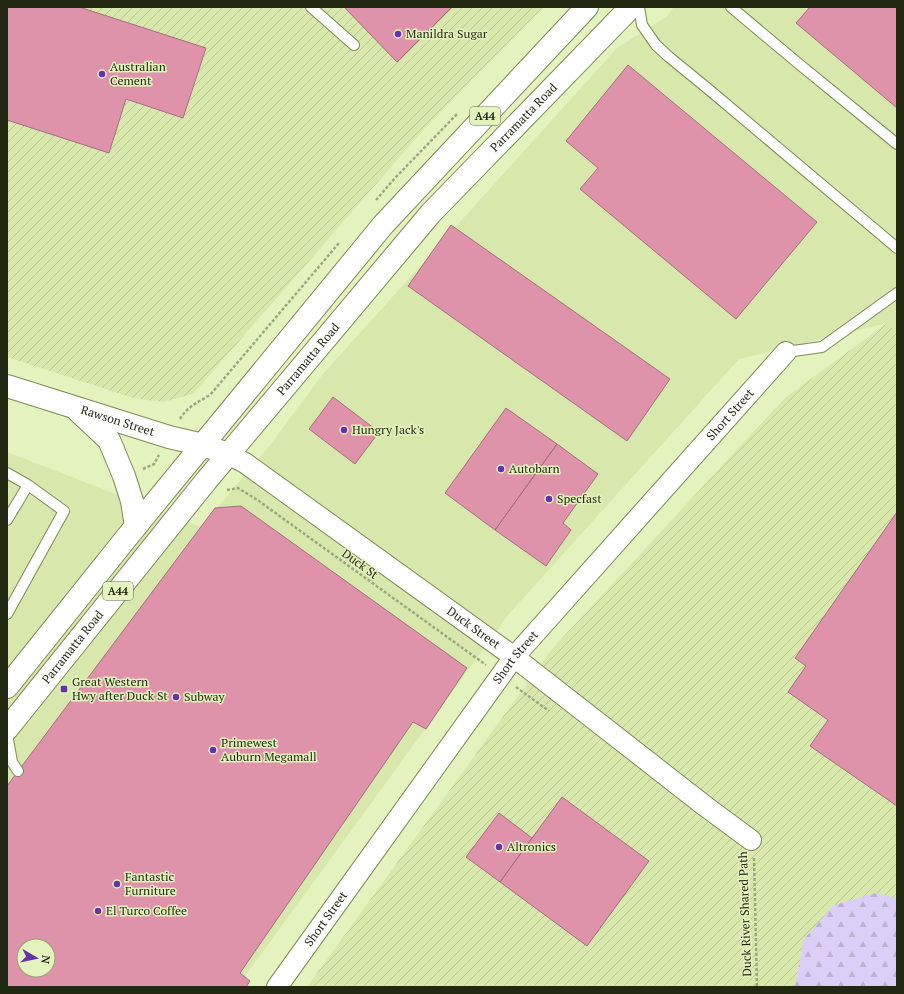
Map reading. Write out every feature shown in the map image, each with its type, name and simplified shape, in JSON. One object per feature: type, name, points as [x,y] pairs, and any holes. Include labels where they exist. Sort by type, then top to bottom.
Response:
[{"type":"main road","name":"A44","points":[[7,687],[136,526],[383,225],[587,7]]},
{"type":"main road","name":"Parramatta Road","points":[[7,729],[228,454],[430,213],[631,7]]},
{"type":"main road","name":"Rawson Street","points":[[7,386],[169,438],[203,445],[228,454]]},
{"type":"main road","points":[[73,407],[109,440],[124,476],[132,501],[136,526]]},
{"type":"street","name":"Short Street","points":[[277,987],[514,657],[786,352]]},
{"type":"street","name":"Duck Street","points":[[228,454],[246,463],[514,657],[705,806],[751,840]]},
{"type":"lane","points":[[311,7],[354,45]]},
{"type":"lane","points":[[639,7],[642,25],[656,45],[669,58],[707,88],[897,248]]},
{"type":"lane","points":[[731,7],[897,144]]},
{"type":"lane","points":[[786,352],[822,347],[897,293]]},
{"type":"lane","points":[[7,473],[28,485],[64,511],[7,614]]},
{"type":"lane","points":[[7,520],[28,485]]},
{"type":"lane","points":[[7,734],[12,762],[18,771]]},
{"type":"path","name":"Duck St","points":[[227,490],[238,488],[256,499],[480,661]]},
{"type":"path","name":"Duck River Shared Path","points":[[751,840],[754,863],[757,987]]},
{"type":"shaded area","points":[[7,7],[544,7],[426,127],[193,394],[163,402],[133,398],[7,357]]},
{"type":"shaded area","points":[[674,7],[897,7],[897,333],[887,323],[739,359],[509,614],[237,987],[7,987],[7,452],[201,527],[270,445],[322,375],[617,48],[666,17]]},
{"type":"shaded area","points":[[887,323],[897,333],[897,921],[853,987],[307,987],[552,649],[785,398]]},
{"type":"green space","points":[[876,893],[897,898],[897,987],[795,987],[804,939],[834,905]]},
{"type":"building","name":"Australian Cement","points":[[7,7],[79,7],[206,48],[183,118],[126,99],[109,153],[7,120]]},
{"type":"building","name":"Manildra Sugar","points":[[344,7],[452,7],[397,62]]},
{"type":"building","points":[[810,7],[897,7],[897,108],[796,23]]},
{"type":"building","points":[[628,65],[817,222],[736,319],[580,189],[598,168],[566,141]]},
{"type":"building","points":[[451,225],[670,379],[627,441],[408,286]]},
{"type":"building","name":"Hungry Jack's","points":[[333,397],[379,432],[355,464],[309,429]]},
{"type":"building","name":"Autobarn","points":[[506,408],[557,444],[495,530],[445,493]]},
{"type":"building","name":"Specfast","points":[[557,444],[598,474],[563,523],[571,530],[546,566],[495,530]]},
{"type":"building","name":"Primewest Auburn Megamall","points":[[241,506],[467,668],[426,729],[413,722],[240,973],[250,981],[246,987],[7,987],[7,786],[215,508]]},
{"type":"building","points":[[897,512],[897,806],[810,746],[828,720],[788,692],[806,666],[795,658]]},
{"type":"building","points":[[562,797],[649,861],[587,946],[500,882]]},
{"type":"building","name":"Altronics","points":[[499,813],[532,838],[500,882],[466,857]]},
{"type":"place","name":"Manildra Sugar","points":[[398,34]]},
{"type":"place","name":"Australian Cement","points":[[102,74]]},
{"type":"place","name":"Hungry Jack's","points":[[344,430]]},
{"type":"place","name":"Autobarn","points":[[501,469]]},
{"type":"place","name":"Specfast","points":[[549,499]]},
{"type":"place","name":"Great Western Hwy after Duck St","points":[[64,689]]},
{"type":"place","name":"Subway","points":[[176,697]]},
{"type":"place","name":"Primewest Auburn Megamall","points":[[213,750]]},
{"type":"place","name":"Altronics","points":[[499,847]]},
{"type":"place","name":"Fantastic Furniture","points":[[117,884]]},
{"type":"place","name":"El Turco Coffee","points":[[98,911]]}]
